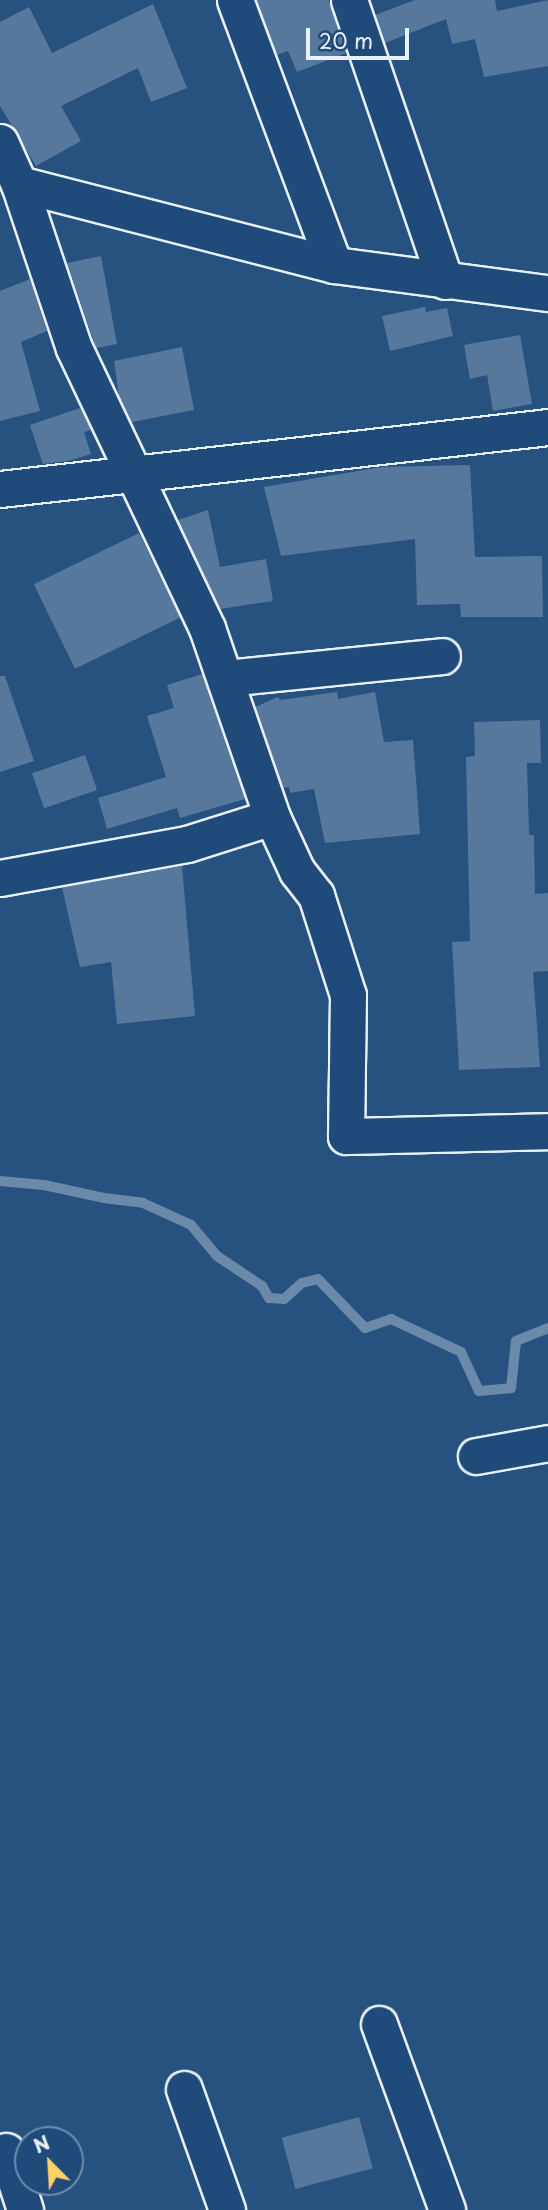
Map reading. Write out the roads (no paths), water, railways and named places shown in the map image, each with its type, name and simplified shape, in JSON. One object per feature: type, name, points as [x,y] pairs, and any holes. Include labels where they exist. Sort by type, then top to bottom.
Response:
[{"type":"street","points":[[235,0],[334,265]]},
{"type":"street","points":[[349,0],[444,281]]},
{"type":"street","points":[[0,142],[19,184],[74,348],[207,628],[272,817],[297,871],[316,895],[348,995],[346,1136],[548,1131]]},
{"type":"street","points":[[19,184],[334,265],[548,293]]},
{"type":"street","points":[[0,489],[548,427]]},
{"type":"street","points":[[226,678],[442,656]]},
{"type":"street","points":[[0,878],[187,844],[272,817]]},
{"type":"street","points":[[476,1456],[548,1443]]},
{"type":"street","points":[[379,2024],[447,2210]]},
{"type":"street","points":[[184,2089],[227,2210]]},
{"type":"street","points":[[6,2151],[25,2210]]},
{"type":"waterway","points":[[0,1181],[44,1185],[143,1203],[191,1225],[217,1256],[262,1286],[269,1298],[284,1299],[302,1283],[318,1279],[365,1328],[391,1319],[461,1352],[479,1391],[511,1388],[516,1341],[548,1328]]}]
